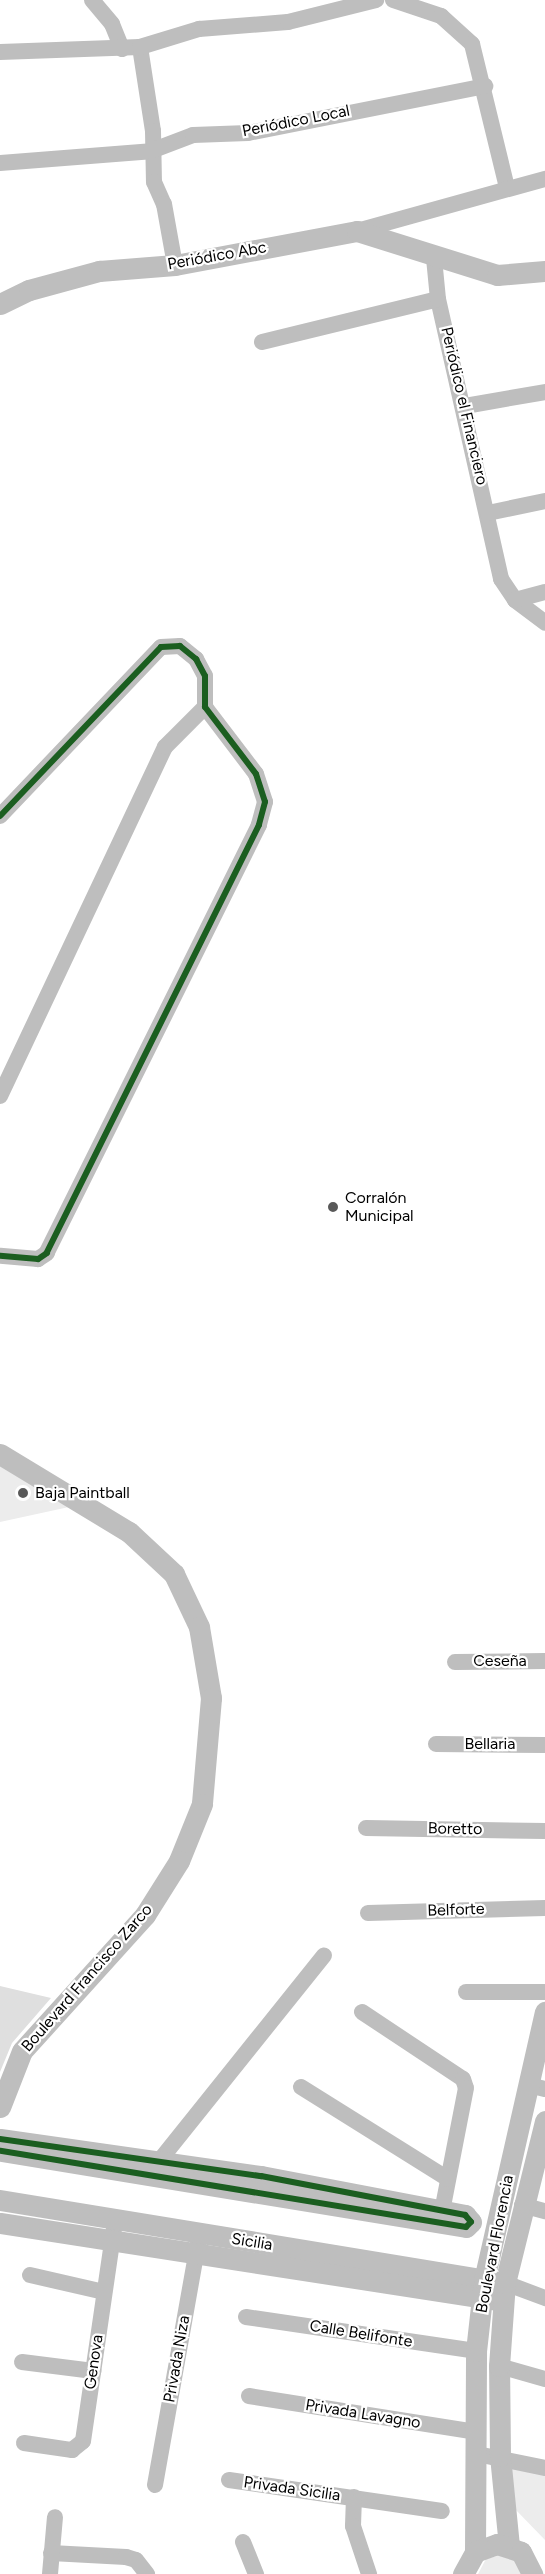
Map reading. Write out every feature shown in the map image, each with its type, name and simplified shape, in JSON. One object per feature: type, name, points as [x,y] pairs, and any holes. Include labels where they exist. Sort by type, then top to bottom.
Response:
[{"type":"street","points":[[92,0],[112,24],[122,49]]},
{"type":"street","points":[[0,52],[140,47],[199,29],[288,22],[376,0]]},
{"type":"street","points":[[393,0],[422,7],[459,29],[472,44],[485,86],[507,188]]},
{"type":"street","points":[[140,47],[153,131],[151,151],[175,265]]},
{"type":"street","name":"Periódico Local","points":[[0,163],[151,151],[193,135],[248,133],[485,86]]},
{"type":"street","points":[[357,231],[545,179]]},
{"type":"street","name":"Periódico Abc","points":[[0,304],[66,278],[175,265],[357,231],[434,258],[497,275],[545,271]]},
{"type":"street","points":[[262,342],[438,299],[434,258]]},
{"type":"street","name":"Periódico el Financiero","points":[[438,299],[465,406],[501,579],[515,600]]},
{"type":"street","points":[[465,406],[545,392]]},
{"type":"street","points":[[488,513],[545,501]]},
{"type":"street","points":[[515,600],[545,592]]},
{"type":"street","points":[[515,600],[545,623]]},
{"type":"street","points":[[0,816],[161,647],[180,646],[196,659],[205,676],[205,707],[256,774],[265,802],[260,825],[47,1253],[38,1259],[0,1256]]},
{"type":"street","points":[[0,1096],[165,747],[205,707]]},
{"type":"street","name":"Boulevard Francisco Zarco","points":[[0,1454],[129,1532],[174,1575],[200,1627],[211,1708],[202,1804],[179,1861],[145,1915],[26,2045],[0,2107]]},
{"type":"street","name":"Ceseña","points":[[455,1662],[545,1661]]},
{"type":"street","name":"Bellaria","points":[[436,1744],[545,1745]]},
{"type":"street","name":"Boretto","points":[[366,1828],[545,1831]]},
{"type":"street","name":"Belforte","points":[[368,1913],[545,1908]]},
{"type":"street","points":[[154,2167],[324,1955]]},
{"type":"street","points":[[466,1992],[545,1992]]},
{"type":"street","points":[[0,2139],[441,2217],[464,2079],[362,2012]]},
{"type":"street","name":"Boulevard Florencia","points":[[509,2546],[500,2456],[499,2290],[537,2087],[545,2012]]},
{"type":"street","points":[[301,2087],[448,2179]]},
{"type":"street","name":"Boulevard Florencia","points":[[475,2552],[476,2351],[499,2290],[545,2121]]},
{"type":"street","points":[[0,2151],[154,2167]]},
{"type":"street","name":"Sicilia","points":[[0,2200],[116,2219],[198,2243]]},
{"type":"street","points":[[522,2205],[545,2211]]},
{"type":"street","name":"Genova","points":[[24,2443],[72,2450],[81,2445],[116,2219]]},
{"type":"street","name":"Sicilia","points":[[0,2223],[112,2240],[198,2243],[499,2290]]},
{"type":"street","name":"Privada Niza","points":[[155,2485],[198,2243]]},
{"type":"street","points":[[30,2275],[104,2292]]},
{"type":"street","points":[[499,2290],[545,2298]]},
{"type":"street","name":"Calle Belifonte","points":[[246,2317],[476,2351]]},
{"type":"street","points":[[22,2362],[93,2371]]},
{"type":"street","points":[[499,2366],[545,2379]]},
{"type":"street","name":"Privada Lavagno","points":[[249,2396],[477,2432]]},
{"type":"street","points":[[477,2454],[500,2456],[545,2468]]},
{"type":"street","name":"Privada Sicilia","points":[[229,2480],[442,2511]]},
{"type":"street","name":"Privada Sicilia","points":[[354,2497],[353,2526],[369,2574]]},
{"type":"street","points":[[50,2574],[55,2517]]},
{"type":"street","points":[[243,2542],[256,2574]]},
{"type":"street","points":[[463,2574],[475,2552],[491,2545],[509,2546],[535,2566]]},
{"type":"street","points":[[51,2553],[126,2557],[136,2560],[147,2574]]},
{"type":"shaded area","name":"Baja Paintball","points":[[0,1462],[69,1507],[0,1522]]},
{"type":"shaded area","points":[[511,2463],[545,2471],[545,2540],[515,2509]]},
{"type":"shaded area","points":[[501,2555],[515,2560],[523,2574],[478,2574],[486,2559]]},
{"type":"building","points":[[0,1986],[51,1998],[12,2043],[0,2072]]},
{"type":"cycle path","points":[[0,816],[161,647],[180,646],[196,659],[205,676],[205,707],[256,774],[265,802],[259,825],[47,1253],[38,1259],[0,1256]]},
{"type":"cycle path","points":[[0,2139],[261,2176],[465,2215],[471,2222],[466,2227],[0,2151]]},
{"type":"place","name":"Corralón Municipal","points":[[333,1207]]},
{"type":"place","name":"Baja Paintball","points":[[23,1493]]}]
